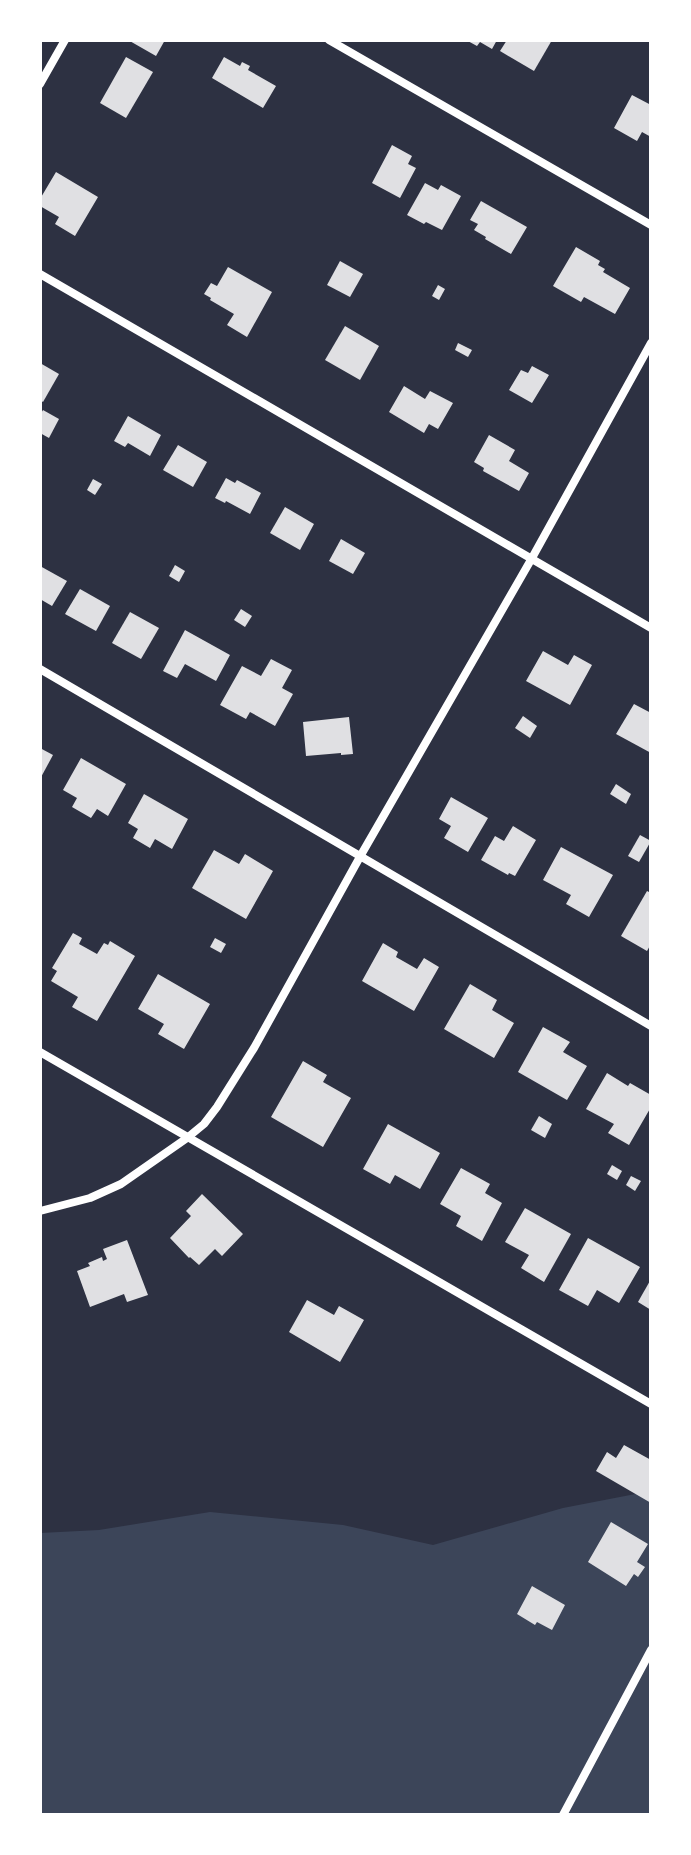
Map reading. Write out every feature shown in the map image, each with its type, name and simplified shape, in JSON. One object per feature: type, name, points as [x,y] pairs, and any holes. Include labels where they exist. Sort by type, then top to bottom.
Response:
[{"type":"street","points":[[40,84],[65,40]]},
{"type":"street","points":[[329,40],[651,225]]},
{"type":"street","points":[[40,274],[651,628]]},
{"type":"street","points":[[40,1211],[90,1198],[121,1184],[187,1138],[204,1124],[217,1107],[254,1048],[651,343]]},
{"type":"street","points":[[40,669],[651,1026]]},
{"type":"street","points":[[40,1052],[651,1404]]},
{"type":"street","points":[[563,1815],[651,1650]]},
{"type":"shaded area","points":[[651,1491],[651,1815],[40,1815],[40,1533],[99,1530],[210,1512],[343,1525],[433,1545],[563,1508]]},
{"type":"building","points":[[128,40],[165,40],[156,56]]},
{"type":"building","points":[[466,40],[497,40],[492,49],[480,42],[477,46]]},
{"type":"building","points":[[507,40],[552,40],[534,71],[500,51]]},
{"type":"building","points":[[126,57],[153,72],[126,118],[100,103]]},
{"type":"building","points":[[224,57],[240,66],[242,62],[250,66],[248,70],[276,86],[263,108],[212,78]]},
{"type":"building","points":[[632,95],[651,105],[651,137],[642,132],[637,141],[614,128]]},
{"type":"building","points":[[392,145],[412,156],[408,164],[416,168],[400,198],[372,183]]},
{"type":"building","points":[[56,172],[98,197],[75,236],[55,224],[59,217],[40,206],[40,199]]},
{"type":"building","points":[[425,183],[438,190],[441,185],[461,196],[442,230],[407,215]]},
{"type":"building","points":[[481,201],[527,227],[511,254],[474,230],[478,224],[470,220]]},
{"type":"building","points":[[576,247],[600,261],[598,265],[605,269],[603,272],[630,288],[615,314],[584,297],[581,302],[553,286]]},
{"type":"building","points":[[340,261],[363,274],[350,297],[327,285]]},
{"type":"building","points":[[228,267],[272,292],[247,337],[227,325],[234,314],[204,294],[211,283],[217,286]]},
{"type":"building","points":[[438,285],[445,289],[439,300],[432,296]]},
{"type":"building","points":[[345,326],[379,346],[360,380],[325,360]]},
{"type":"building","points":[[458,343],[472,350],[468,357],[455,350]]},
{"type":"building","points":[[40,363],[59,374],[43,402],[40,400]]},
{"type":"building","points":[[532,366],[549,375],[532,403],[509,390],[521,370],[528,373]]},
{"type":"building","points":[[404,386],[425,399],[430,391],[453,403],[438,429],[429,424],[424,433],[389,412]]},
{"type":"building","points":[[43,410],[59,419],[49,438],[40,433]]},
{"type":"building","points":[[128,416],[161,435],[150,456],[128,443],[125,447],[114,441]]},
{"type":"building","points":[[489,435],[515,450],[509,461],[529,473],[519,491],[483,471],[484,468],[474,462]]},
{"type":"building","points":[[178,445],[207,462],[193,487],[163,470]]},
{"type":"building","points":[[226,478],[235,483],[237,480],[261,493],[250,514],[215,498]]},
{"type":"building","points":[[93,479],[102,484],[95,495],[87,490]]},
{"type":"building","points":[[285,507],[314,524],[300,550],[270,533]]},
{"type":"building","points":[[341,539],[365,553],[353,574],[329,561]]},
{"type":"building","points":[[175,565],[185,571],[179,582],[169,576]]},
{"type":"building","points":[[40,566],[67,581],[52,606],[40,599]]},
{"type":"building","points":[[80,589],[110,606],[96,631],[65,614]]},
{"type":"building","points":[[241,609],[252,616],[245,627],[234,620]]},
{"type":"building","points":[[130,612],[159,628],[141,659],[112,643]]},
{"type":"building","points":[[185,630],[230,655],[216,681],[185,664],[177,678],[163,671]]},
{"type":"building","points":[[543,651],[568,665],[574,655],[592,665],[570,705],[526,681]]},
{"type":"building","points":[[271,659],[292,670],[282,688],[293,694],[275,726],[250,712],[246,719],[220,705],[242,666],[261,676]]},
{"type":"building","points":[[634,704],[651,713],[651,753],[616,734]]},
{"type":"building","points":[[523,716],[537,726],[530,738],[515,728]]},
{"type":"building","points":[[349,717],[353,754],[306,756],[303,722]]},
{"type":"building","points":[[40,748],[53,755],[40,779]]},
{"type":"building","points":[[81,758],[126,784],[108,816],[97,809],[91,818],[72,807],[77,798],[63,790]]},
{"type":"building","points":[[616,784],[631,794],[626,804],[610,794]]},
{"type":"building","points":[[144,794],[188,819],[172,849],[155,839],[150,848],[133,838],[138,829],[128,823]]},
{"type":"building","points":[[451,797],[488,818],[468,852],[444,838],[451,826],[439,819]]},
{"type":"building","points":[[513,826],[536,840],[515,876],[481,860],[495,836],[504,841]]},
{"type":"building","points":[[640,835],[651,841],[639,862],[628,856]]},
{"type":"building","points":[[561,847],[613,875],[589,917],[566,904],[571,895],[543,880]]},
{"type":"building","points":[[214,850],[239,864],[245,854],[273,871],[246,919],[192,888]]},
{"type":"building","points":[[647,891],[651,893],[651,944],[647,951],[621,936]]},
{"type":"building","points":[[73,933],[82,938],[79,944],[97,954],[104,943],[108,945],[110,941],[135,956],[97,1021],[72,1007],[78,997],[51,981],[57,971],[52,968]]},
{"type":"building","points":[[215,938],[226,944],[221,953],[210,947]]},
{"type":"building","points":[[383,943],[398,952],[396,957],[417,969],[424,958],[439,967],[414,1011],[362,981]]},
{"type":"building","points":[[158,974],[210,1004],[184,1049],[158,1034],[164,1024],[138,1009]]},
{"type":"building","points":[[470,984],[497,1000],[492,1010],[514,1023],[494,1058],[444,1029]]},
{"type":"building","points":[[543,1027],[570,1042],[563,1052],[587,1066],[567,1100],[518,1072]]},
{"type":"building","points":[[303,1061],[327,1075],[323,1082],[351,1098],[323,1147],[271,1117]]},
{"type":"building","points":[[607,1073],[651,1095],[651,1107],[629,1145],[608,1133],[614,1124],[586,1109]]},
{"type":"building","points":[[539,1116],[552,1124],[545,1138],[531,1130]]},
{"type":"building","points":[[388,1124],[440,1153],[420,1189],[395,1175],[390,1184],[363,1169]]},
{"type":"building","points":[[612,1165],[622,1171],[617,1180],[607,1174]]},
{"type":"building","points":[[461,1168],[490,1184],[485,1193],[502,1203],[482,1241],[456,1226],[461,1216],[440,1204]]},
{"type":"building","points":[[631,1176],[641,1181],[635,1191],[626,1185]]},
{"type":"building","points":[[202,1194],[243,1234],[222,1256],[215,1249],[199,1265],[170,1238],[191,1216],[186,1211]]},
{"type":"building","points":[[525,1208],[571,1234],[544,1282],[521,1268],[529,1255],[505,1242]]},
{"type":"building","points":[[588,1238],[640,1267],[619,1303],[597,1290],[588,1306],[559,1290]]},
{"type":"building","points":[[127,1240],[148,1295],[127,1302],[124,1294],[90,1307],[77,1271],[102,1257],[103,1261],[107,1259],[103,1249]]},
{"type":"building","points":[[651,1279],[651,1310],[638,1302]]},
{"type":"building","points":[[307,1300],[334,1315],[339,1306],[364,1320],[340,1362],[289,1332]]},
{"type":"building","points":[[624,1445],[651,1460],[651,1503],[596,1471],[607,1452],[616,1458]]},
{"type":"building","points":[[611,1522],[648,1544],[637,1562],[645,1567],[638,1577],[634,1574],[626,1586],[588,1562]]},
{"type":"building","points":[[532,1586],[565,1605],[552,1630],[537,1622],[535,1625],[517,1614]]}]
